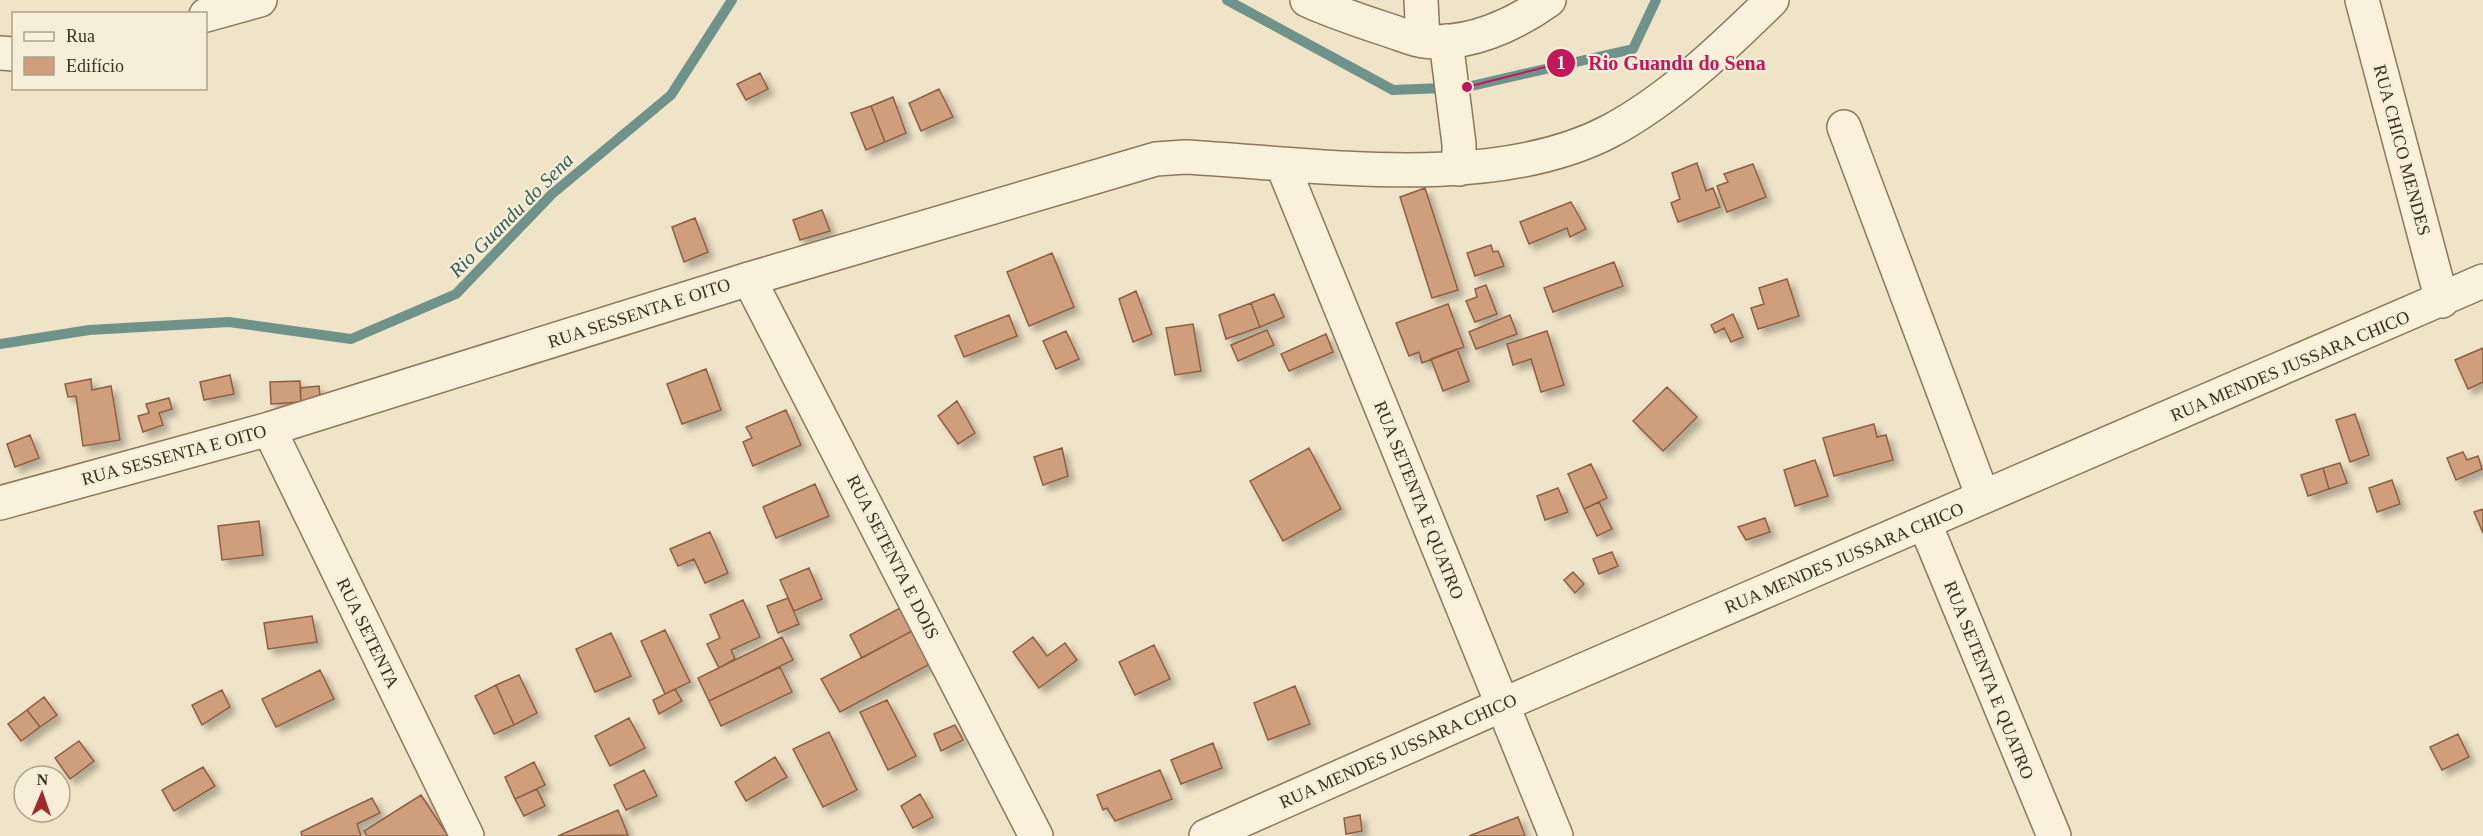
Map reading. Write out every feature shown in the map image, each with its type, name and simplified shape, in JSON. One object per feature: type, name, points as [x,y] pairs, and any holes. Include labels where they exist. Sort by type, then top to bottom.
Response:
[{"type":"street","points":[[207,15],[260,0]]},
{"type":"street","points":[[1307,0],[1338,14],[1439,48],[1488,33],[1525,17],[1549,0]]},
{"type":"street","points":[[1421,0],[1439,48],[1459,156]]},
{"type":"street","name":"RUA SESSENTA E OITO","points":[[0,503],[269,429],[749,279],[1156,159],[1195,158],[1369,169],[1459,156],[1546,155],[1610,131],[1698,68],[1725,46],[1772,0]]},
{"type":"street","name":"RUA CHICO MENDES","points":[[2362,0],[2442,301]]},
{"type":"street","points":[[1844,128],[1983,497]]},
{"type":"street","name":"RUA SETENTA E QUATRO","points":[[1282,164],[1557,836]]},
{"type":"street","name":"RUA SETENTA E DOIS","points":[[749,279],[1036,836]]},
{"type":"street","name":"RUA MENDES JUSSARA CHICO","points":[[1206,836],[1983,497],[2481,286]]},
{"type":"street","name":"RUA SETENTA","points":[[269,429],[467,836]]},
{"type":"street","name":"RUA SETENTA E QUATRO","points":[[1925,524],[2054,836]]},
{"type":"building","points":[[760,73],[768,89],[746,100],[737,84]]},
{"type":"building","points":[[939,89],[953,117],[921,131],[909,103]]},
{"type":"building","points":[[893,97],[906,133],[885,142],[871,106]]},
{"type":"building","points":[[871,106],[885,142],[866,150],[851,113]]},
{"type":"building","points":[[1697,163],[1706,191],[1713,188],[1720,207],[1678,222],[1671,203],[1680,199],[1672,173]]},
{"type":"building","points":[[1753,164],[1766,197],[1727,212],[1717,186],[1728,182],[1724,174]]},
{"type":"building","points":[[1425,188],[1458,290],[1432,298],[1400,197]]},
{"type":"building","points":[[1571,202],[1586,229],[1570,237],[1567,228],[1529,244],[1520,222]]},
{"type":"building","points":[[822,210],[830,231],[800,240],[793,220]]},
{"type":"building","points":[[695,218],[708,252],[684,262],[672,227]]},
{"type":"building","points":[[1491,245],[1493,252],[1498,251],[1504,266],[1475,276],[1467,253]]},
{"type":"building","points":[[1052,253],[1074,307],[1029,326],[1007,272]]},
{"type":"building","points":[[1614,262],[1623,286],[1553,312],[1544,288]]},
{"type":"building","points":[[1787,279],[1799,316],[1758,329],[1751,308],[1764,304],[1759,288]]},
{"type":"building","points":[[1486,285],[1497,314],[1475,322],[1466,301],[1477,297],[1475,289]]},
{"type":"building","points":[[1136,291],[1152,334],[1133,342],[1119,299]]},
{"type":"building","points":[[1274,294],[1284,317],[1260,327],[1251,303]]},
{"type":"building","points":[[1251,303],[1260,327],[1226,339],[1219,315]]},
{"type":"building","points":[[1448,304],[1464,347],[1422,363],[1419,352],[1409,356],[1396,323]]},
{"type":"building","points":[[1733,314],[1743,337],[1731,342],[1724,328],[1715,333],[1711,325]]},
{"type":"building","points":[[1009,315],[1017,336],[964,357],[955,336]]},
{"type":"building","points":[[1510,315],[1517,334],[1476,349],[1469,332]]},
{"type":"building","points":[[1193,324],[1201,371],[1175,375],[1166,328]]},
{"type":"building","points":[[1267,330],[1274,345],[1238,361],[1231,345]]},
{"type":"building","points":[[1066,331],[1079,359],[1056,369],[1043,341]]},
{"type":"building","points":[[1547,331],[1564,385],[1541,392],[1531,359],[1513,365],[1507,344]]},
{"type":"building","points":[[1326,334],[1333,352],[1289,371],[1281,354]]},
{"type":"building","points":[[2483,348],[2483,382],[2468,389],[2455,360]]},
{"type":"building","points":[[1457,349],[1469,381],[1443,391],[1431,359]]},
{"type":"building","points":[[706,369],[721,410],[682,424],[667,384]]},
{"type":"building","points":[[230,375],[234,394],[204,400],[200,382]]},
{"type":"building","points":[[91,379],[92,390],[111,386],[120,440],[83,446],[76,396],[68,397],[65,384]]},
{"type":"building","points":[[300,381],[301,402],[271,404],[270,382]]},
{"type":"building","points":[[319,386],[321,405],[301,402],[300,388]]},
{"type":"building","points":[[1667,387],[1697,417],[1663,451],[1633,421]]},
{"type":"building","points":[[169,398],[172,409],[159,413],[163,425],[143,432],[138,416],[149,413],[146,404]]},
{"type":"building","points":[[957,401],[975,433],[958,444],[938,416]]},
{"type":"building","points":[[786,410],[801,445],[753,466],[743,442],[752,438],[746,427]]},
{"type":"building","points":[[2355,414],[2369,455],[2350,462],[2336,420]]},
{"type":"building","points":[[1874,424],[1877,437],[1886,435],[1893,460],[1834,476],[1823,438]]},
{"type":"building","points":[[30,435],[39,458],[15,467],[7,444]]},
{"type":"building","points":[[1062,448],[1068,476],[1043,485],[1034,457]]},
{"type":"building","points":[[1309,448],[1341,509],[1283,541],[1250,481]]},
{"type":"building","points":[[2463,452],[2467,460],[2478,456],[2482,469],[2456,480],[2447,458]]},
{"type":"building","points":[[1815,460],[1828,496],[1795,506],[1784,470]]},
{"type":"building","points":[[2340,463],[2347,483],[2329,489],[2323,468]]},
{"type":"building","points":[[1591,464],[1607,498],[1584,509],[1568,474]]},
{"type":"building","points":[[2323,468],[2329,489],[2308,496],[2301,475]]},
{"type":"building","points":[[2392,480],[2400,504],[2377,512],[2369,488]]},
{"type":"building","points":[[815,484],[829,516],[776,538],[763,507]]},
{"type":"building","points":[[1558,488],[1568,512],[1545,520],[1537,496]]},
{"type":"building","points":[[1599,502],[1612,529],[1597,536],[1584,509]]},
{"type":"building","points":[[2483,509],[2483,533],[2474,512]]},
{"type":"building","points":[[1765,518],[1770,532],[1746,540],[1738,527]]},
{"type":"building","points":[[259,521],[263,555],[222,560],[218,526]]},
{"type":"building","points":[[710,532],[728,573],[705,583],[694,559],[678,566],[670,549]]},
{"type":"building","points":[[1612,552],[1618,566],[1599,574],[1593,559]]},
{"type":"building","points":[[809,568],[822,599],[794,611],[780,580]]},
{"type":"building","points":[[1573,572],[1584,584],[1575,593],[1564,580]]},
{"type":"building","points":[[788,598],[799,624],[778,633],[767,606]]},
{"type":"building","points":[[743,600],[760,637],[731,650],[735,659],[719,668],[707,644],[720,638],[710,615]]},
{"type":"building","points":[[900,608],[912,631],[862,658],[850,635]]},
{"type":"building","points":[[312,616],[317,642],[268,649],[264,623]]},
{"type":"building","points":[[665,630],[690,682],[665,694],[641,641]]},
{"type":"building","points":[[912,631],[930,664],[840,712],[821,679]]},
{"type":"building","points":[[611,633],[631,676],[595,692],[576,649]]},
{"type":"building","points":[[782,637],[793,660],[709,701],[698,678]]},
{"type":"building","points":[[1033,637],[1047,656],[1065,643],[1077,660],[1039,688],[1013,652]]},
{"type":"building","points":[[1154,645],[1170,679],[1135,695],[1119,662]]},
{"type":"building","points":[[780,667],[792,692],[721,726],[709,701]]},
{"type":"building","points":[[320,670],[334,699],[276,727],[262,699]]},
{"type":"building","points":[[519,675],[537,713],[514,725],[496,685]]},
{"type":"building","points":[[496,685],[514,725],[494,734],[475,696]]},
{"type":"building","points":[[1295,686],[1310,724],[1268,740],[1254,703]]},
{"type":"building","points":[[675,689],[682,701],[659,714],[653,700]]},
{"type":"building","points":[[222,690],[230,707],[202,725],[192,705]]},
{"type":"building","points":[[44,697],[57,715],[40,727],[27,710]]},
{"type":"building","points":[[887,700],[916,756],[888,770],[860,712]]},
{"type":"building","points":[[27,710],[40,727],[21,741],[8,724]]},
{"type":"building","points":[[629,718],[645,748],[610,766],[595,736]]},
{"type":"building","points":[[955,725],[963,740],[941,751],[934,734]]},
{"type":"building","points":[[829,732],[857,790],[823,807],[793,749]]},
{"type":"building","points":[[2458,734],[2469,757],[2442,770],[2430,747]]},
{"type":"building","points":[[79,741],[94,761],[72,778],[72,764],[59,764],[55,758]]},
{"type":"building","points":[[1213,743],[1222,768],[1181,784],[1171,760]]},
{"type":"building","points":[[775,757],[787,777],[746,801],[735,782]]},
{"type":"building","points":[[534,762],[545,785],[515,799],[505,777]]},
{"type":"building","points":[[203,767],[215,786],[174,811],[162,790]]},
{"type":"building","points":[[644,770],[657,796],[626,810],[614,785]]},
{"type":"building","points":[[1160,770],[1172,799],[1115,821],[1107,808],[1103,810],[1097,795]]},
{"type":"building","points":[[537,789],[545,806],[524,816],[515,799]]},
{"type":"building","points":[[920,794],[933,817],[913,828],[901,806]]},
{"type":"building","points":[[421,795],[448,836],[367,836],[364,831]]},
{"type":"building","points":[[372,798],[380,813],[357,824],[361,836],[302,836],[301,832]]},
{"type":"building","points":[[618,810],[628,835],[558,836]]},
{"type":"building","points":[[1360,815],[1362,831],[1346,834],[1344,818]]},
{"type":"building","points":[[1518,817],[1525,836],[1469,836]]},
{"type":"waterway","name":"Rio Guandu do Sena","points":[[0,344],[89,330],[229,322],[351,339],[456,294],[552,194],[671,95],[732,0]]},
{"type":"waterway","name":"Rio Guandu do Sena","points":[[1227,0],[1393,90],[1467,87],[1633,49],[1656,0]]},
{"type":"place","name":"Rio Guandu do Sena","points":[[1467,87]]}]
